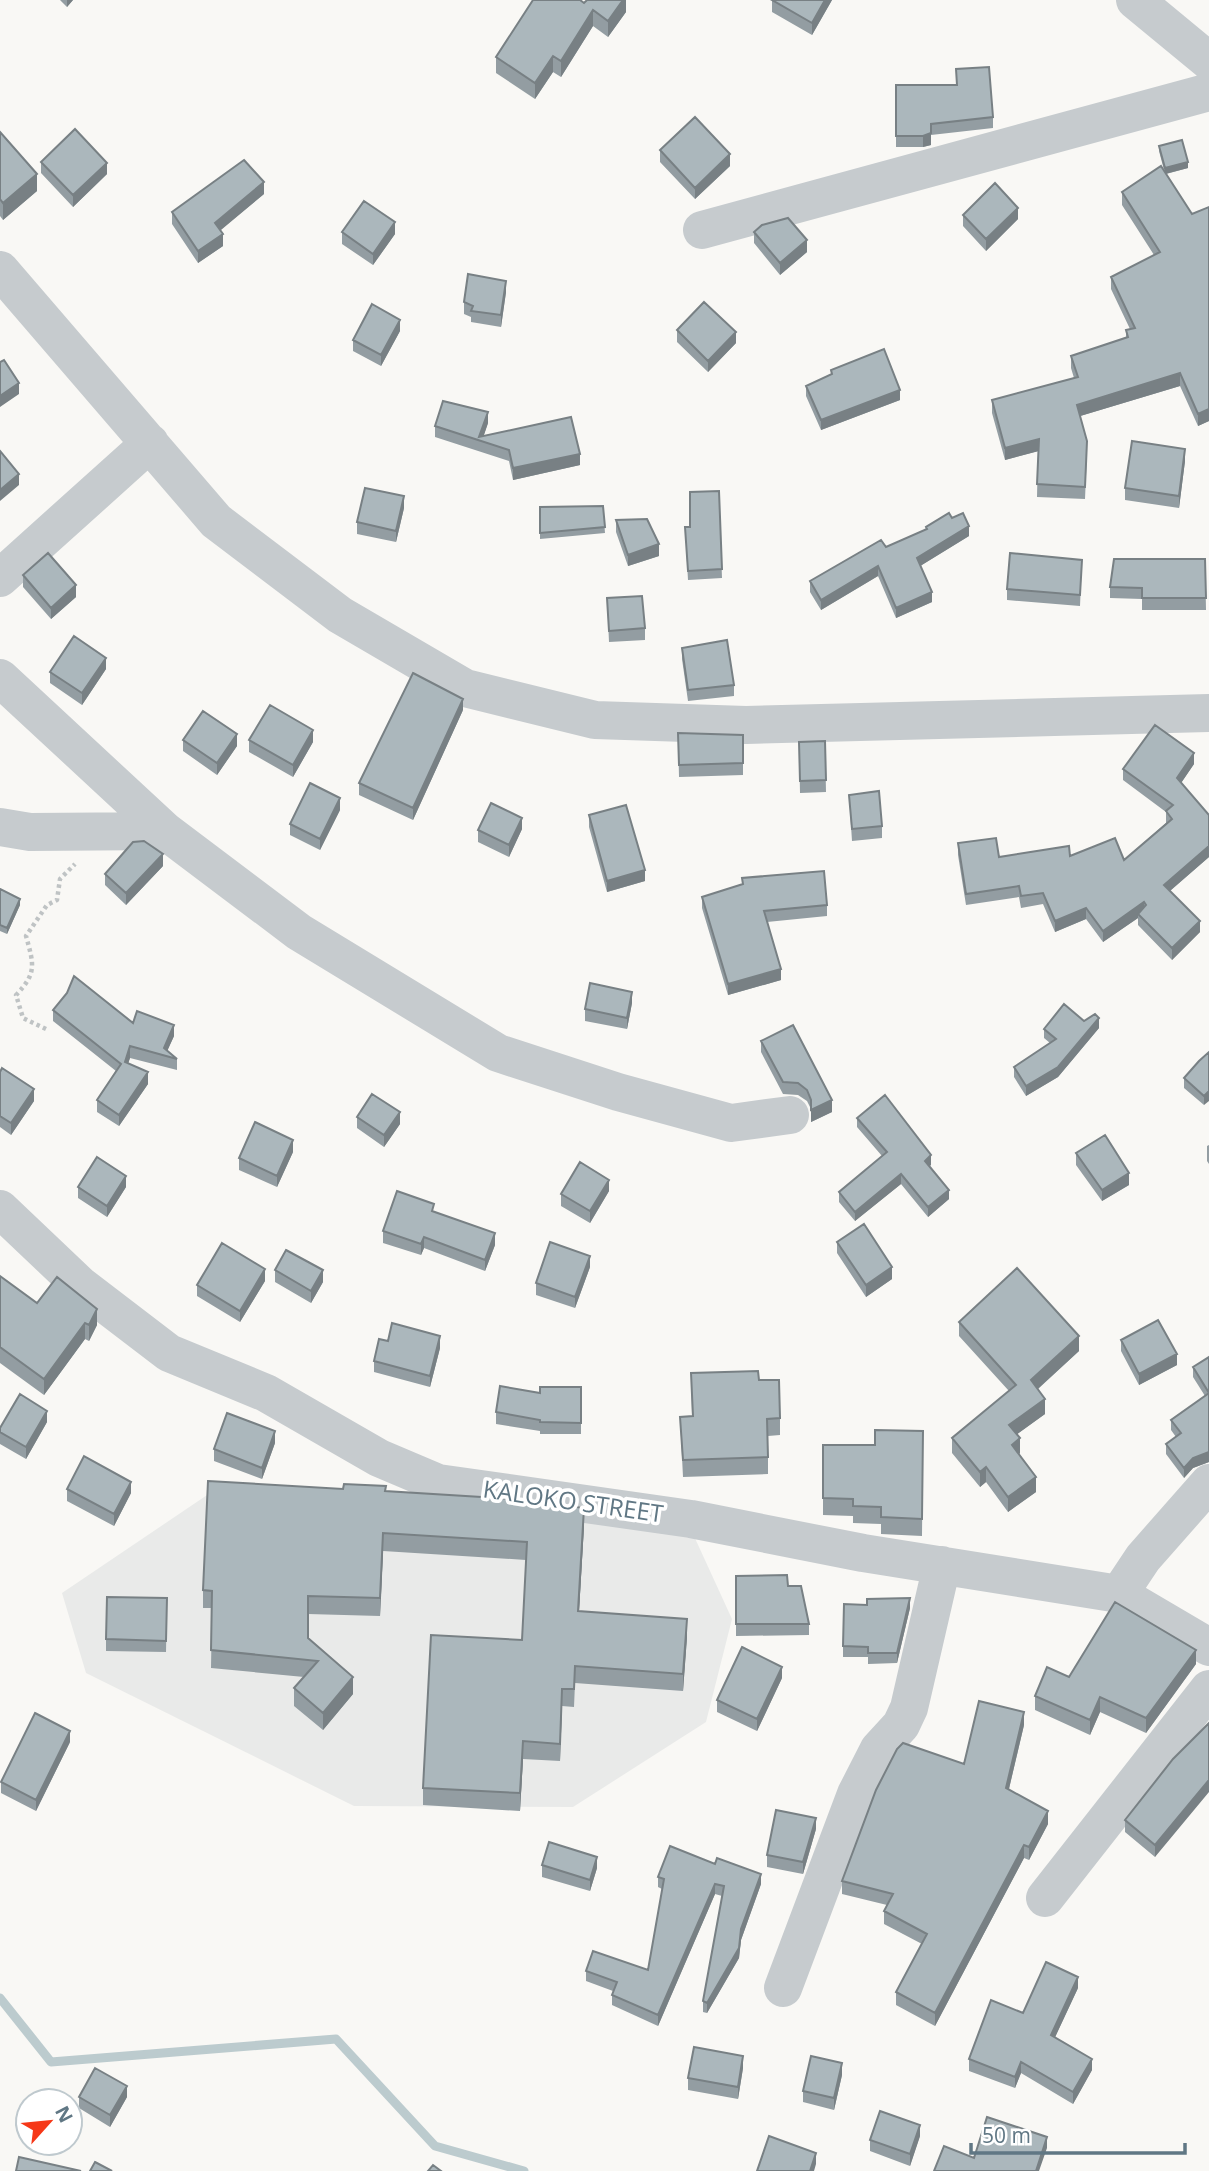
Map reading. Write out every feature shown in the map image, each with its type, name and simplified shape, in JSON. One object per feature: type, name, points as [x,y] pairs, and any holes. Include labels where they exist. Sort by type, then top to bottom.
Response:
[{"type":"street","points":[[1135,0],[1209,61]]},
{"type":"street","points":[[702,230],[1209,92]]},
{"type":"street","points":[[0,270],[216,521],[329,607],[465,688],[595,720],[746,724],[1209,713]]},
{"type":"street","points":[[0,578],[149,443]]},
{"type":"street","points":[[0,678],[165,831],[299,932],[498,1053],[618,1092],[731,1124],[790,1115]]},
{"type":"street","points":[[0,827],[30,832],[165,831]]},
{"type":"street","name":"KALOKO STREET","points":[[0,1209],[80,1285],[169,1353],[266,1392],[379,1458],[438,1483],[691,1519],[863,1553],[1119,1594],[1209,1647]]},
{"type":"street","points":[[1119,1594],[1143,1558],[1209,1483]]},
{"type":"street","points":[[783,1988],[856,1794],[879,1749],[901,1726],[909,1708],[942,1565]]},
{"type":"street","points":[[1045,1898],[1209,1689]]},
{"type":"path","points":[[46,1029],[23,1018],[16,995],[28,983],[34,970],[26,936],[47,905],[57,900],[60,879],[83,858],[96,857],[106,832]]},
{"type":"shaded area","points":[[219,1487],[688,1523],[732,1619],[706,1722],[573,1807],[354,1806],[86,1673],[62,1593]]},
{"type":"building","points":[[533,0],[580,0],[584,3],[587,0],[623,0],[608,21],[593,10],[561,61],[553,56],[535,83],[496,57]]},
{"type":"building","points":[[772,0],[825,0],[812,23]]},
{"type":"building","points":[[989,67],[993,117],[931,124],[931,133],[923,136],[896,136],[896,85],[957,85],[956,69]]},
{"type":"building","points":[[695,117],[730,154],[695,188],[660,150]]},
{"type":"building","points":[[75,129],[107,163],[73,195],[41,162]]},
{"type":"building","points":[[0,132],[37,174],[3,203],[0,199]]},
{"type":"building","points":[[1182,140],[1188,162],[1165,168],[1159,146]]},
{"type":"building","points":[[244,160],[264,182],[215,223],[223,234],[198,251],[172,212]]},
{"type":"building","points":[[1161,166],[1192,214],[1209,207],[1209,409],[1198,414],[1180,373],[1077,405],[1087,441],[1085,487],[1037,484],[1039,439],[1005,448],[992,400],[1078,377],[1071,356],[1128,337],[1126,330],[1135,328],[1111,277],[1160,252],[1122,192]]},
{"type":"building","points":[[995,183],[1018,208],[986,239],[963,215]]},
{"type":"building","points":[[364,201],[395,222],[373,254],[342,232]]},
{"type":"building","points":[[788,218],[807,240],[780,263],[754,232],[762,225]]},
{"type":"building","points":[[468,274],[506,281],[501,315],[471,311],[473,306],[464,302]]},
{"type":"building","points":[[704,302],[736,332],[708,361],[677,330]]},
{"type":"building","points":[[372,304],[400,320],[381,355],[353,340]]},
{"type":"building","points":[[884,349],[900,390],[821,420],[806,386],[832,374],[831,370]]},
{"type":"building","points":[[4,360],[19,383],[0,396],[0,362]]},
{"type":"building","points":[[443,401],[488,412],[479,437],[571,417],[580,454],[513,468],[509,450],[435,426]]},
{"type":"building","points":[[1132,441],[1185,449],[1179,496],[1125,488]]},
{"type":"building","points":[[0,451],[19,474],[0,490]]},
{"type":"building","points":[[365,488],[404,496],[396,531],[357,522]]},
{"type":"building","points":[[719,491],[722,569],[688,571],[685,527],[690,527],[690,492]]},
{"type":"building","points":[[603,506],[605,527],[540,533],[540,507]]},
{"type":"building","points":[[949,513],[952,518],[963,513],[969,526],[917,558],[932,592],[896,608],[878,566],[821,600],[810,581],[881,540],[886,547],[927,529],[926,527]]},
{"type":"building","points":[[647,519],[659,544],[628,555],[616,520]]},
{"type":"building","points":[[48,553],[76,585],[51,608],[23,575]]},
{"type":"building","points":[[1010,553],[1082,560],[1080,595],[1007,589]]},
{"type":"building","points":[[1114,559],[1205,559],[1206,598],[1142,598],[1142,588],[1110,587]]},
{"type":"building","points":[[642,596],[645,628],[609,631],[607,598]]},
{"type":"building","points":[[74,636],[106,658],[82,693],[50,672]]},
{"type":"building","points":[[727,640],[734,685],[688,690],[682,648]]},
{"type":"building","points":[[413,673],[463,699],[413,808],[359,783]]},
{"type":"building","points":[[270,705],[313,730],[293,765],[249,740]]},
{"type":"building","points":[[203,711],[237,734],[217,763],[183,740]]},
{"type":"building","points":[[1155,725],[1194,753],[1177,778],[1209,815],[1209,846],[1164,885],[1200,921],[1172,948],[1138,914],[1146,905],[1144,902],[1103,931],[1086,908],[1055,921],[1043,893],[1021,896],[1019,886],[966,894],[958,843],[996,838],[999,857],[1069,846],[1070,856],[1115,838],[1124,860],[1172,819],[1166,811],[1173,805],[1123,769]]},
{"type":"building","points":[[678,733],[743,735],[743,763],[679,765]]},
{"type":"building","points":[[825,741],[826,780],[800,781],[799,742]]},
{"type":"building","points":[[310,783],[340,798],[320,839],[290,824]]},
{"type":"building","points":[[879,791],[882,826],[852,829],[849,795]]},
{"type":"building","points":[[491,803],[522,818],[509,845],[478,830]]},
{"type":"building","points":[[626,805],[645,870],[607,881],[589,815]]},
{"type":"building","points":[[144,841],[163,854],[126,893],[105,874],[133,842]]},
{"type":"building","points":[[824,871],[827,905],[764,911],[781,969],[728,984],[702,897],[743,884],[742,878]]},
{"type":"building","points":[[0,889],[20,899],[7,928],[0,925]]},
{"type":"building","points":[[74,976],[133,1023],[137,1011],[174,1025],[164,1048],[177,1059],[130,1046],[125,1062],[148,1072],[119,1115],[97,1100],[121,1064],[53,1010],[67,993]]},
{"type":"building","points":[[590,983],[632,992],[627,1018],[585,1009]]},
{"type":"building","points":[[1064,1004],[1084,1021],[1095,1014],[1099,1018],[1058,1067],[1026,1086],[1014,1067],[1056,1039],[1044,1029]]},
{"type":"building","points":[[793,1025],[832,1100],[811,1110],[807,1090],[798,1083],[783,1082],[761,1041]]},
{"type":"building","points":[[1209,1052],[1209,1091],[1204,1096],[1184,1078]]},
{"type":"building","points":[[2,1068],[34,1089],[11,1123],[0,1116]]},
{"type":"building","points":[[372,1094],[400,1112],[384,1135],[357,1117]]},
{"type":"building","points":[[885,1095],[931,1155],[925,1161],[949,1190],[928,1207],[901,1174],[855,1212],[839,1192],[887,1152],[857,1118]]},
{"type":"building","points":[[255,1122],[293,1140],[277,1176],[239,1158]]},
{"type":"building","points":[[1105,1135],[1129,1173],[1102,1190],[1076,1153]]},
{"type":"building","points":[[97,1157],[126,1176],[107,1206],[78,1187]]},
{"type":"building","points":[[580,1162],[609,1180],[590,1211],[561,1194]]},
{"type":"building","points":[[397,1191],[434,1204],[432,1211],[495,1233],[485,1260],[424,1237],[421,1244],[383,1231]]},
{"type":"building","points":[[864,1224],[892,1267],[866,1285],[837,1242]]},
{"type":"building","points":[[550,1242],[590,1256],[575,1297],[536,1283]]},
{"type":"building","points":[[222,1243],[265,1269],[240,1311],[197,1285]]},
{"type":"building","points":[[286,1250],[323,1270],[311,1291],[275,1270]]},
{"type":"building","points":[[1017,1268],[1079,1336],[1031,1380],[1045,1399],[1009,1425],[1020,1438],[1012,1445],[1036,1477],[1008,1497],[986,1467],[980,1472],[952,1438],[1016,1385],[959,1322]]},
{"type":"building","points":[[0,1276],[37,1303],[57,1277],[97,1309],[89,1325],[85,1323],[44,1379],[0,1347]]},
{"type":"building","points":[[1158,1320],[1177,1354],[1139,1374],[1121,1340]]},
{"type":"building","points":[[392,1323],[440,1336],[430,1376],[374,1361],[379,1339],[388,1341]]},
{"type":"building","points":[[1209,1357],[1209,1393],[1193,1367]]},
{"type":"building","points":[[758,1371],[759,1380],[779,1380],[780,1418],[767,1419],[768,1457],[683,1460],[680,1417],[693,1416],[691,1373]]},
{"type":"building","points":[[500,1386],[540,1393],[540,1387],[581,1387],[581,1423],[540,1422],[496,1412]]},
{"type":"building","points":[[1209,1393],[1209,1452],[1193,1458],[1184,1468],[1166,1444],[1181,1433],[1171,1420]]},
{"type":"building","points":[[20,1394],[47,1411],[26,1447],[0,1432]]},
{"type":"building","points":[[227,1413],[275,1431],[262,1468],[214,1449]]},
{"type":"building","points":[[875,1430],[923,1431],[922,1519],[881,1517],[881,1507],[853,1506],[853,1499],[823,1498],[823,1445],[875,1445]]},
{"type":"building","points":[[84,1456],[131,1482],[114,1514],[67,1489]]},
{"type":"building","points":[[208,1481],[343,1489],[344,1484],[386,1486],[385,1491],[516,1499],[584,1508],[578,1611],[687,1619],[683,1674],[575,1666],[574,1689],[562,1689],[560,1744],[523,1741],[520,1793],[423,1788],[431,1635],[522,1640],[527,1542],[383,1533],[380,1598],[308,1596],[308,1638],[353,1677],[323,1713],[294,1688],[318,1661],[211,1650],[212,1591],[203,1590]]},
{"type":"building","points":[[787,1575],[788,1586],[801,1586],[809,1624],[736,1624],[736,1576]]},
{"type":"building","points":[[107,1597],[167,1598],[166,1641],[106,1639]]},
{"type":"building","points":[[910,1598],[897,1653],[868,1653],[868,1647],[843,1646],[844,1604],[867,1605],[867,1599]]},
{"type":"building","points":[[1115,1602],[1196,1650],[1146,1718],[1100,1697],[1090,1720],[1035,1696],[1047,1667],[1069,1677]]},
{"type":"building","points":[[742,1647],[782,1667],[757,1719],[717,1700]]},
{"type":"building","points":[[979,1701],[1024,1712],[1006,1788],[1048,1811],[1029,1847],[1024,1845],[935,2013],[896,1992],[927,1934],[884,1911],[893,1894],[842,1881],[876,1790],[897,1749],[903,1743],[964,1764]]},
{"type":"building","points":[[35,1713],[70,1731],[36,1800],[1,1782]]},
{"type":"building","points":[[1209,1723],[1209,1780],[1155,1845],[1125,1820],[1173,1759]]},
{"type":"building","points":[[776,1810],[816,1818],[803,1862],[767,1855]]},
{"type":"building","points":[[549,1842],[597,1857],[590,1880],[542,1865]]},
{"type":"building","points":[[670,1846],[715,1864],[717,1858],[761,1874],[741,1929],[739,1948],[707,2003],[703,2001],[724,1886],[715,1884],[658,2015],[612,1995],[617,1982],[586,1971],[593,1951],[648,1970],[664,1879],[658,1877]]},
{"type":"building","points":[[1046,1962],[1078,1977],[1051,2035],[1092,2059],[1073,2092],[1021,2062],[1015,2077],[969,2059],[991,2000],[1023,2013]]},
{"type":"building","points":[[694,2047],[743,2056],[738,2087],[688,2078]]},
{"type":"building","points":[[811,2056],[842,2063],[834,2098],[803,2091]]},
{"type":"building","points":[[95,2068],[127,2086],[110,2115],[84,2100],[84,2088]]},
{"type":"building","points":[[880,2111],[920,2125],[910,2154],[870,2140]]},
{"type":"building","points":[[987,2117],[1047,2137],[1036,2171],[934,2171],[944,2146],[974,2158]]},
{"type":"building","points":[[769,2136],[816,2153],[810,2171],[757,2171]]},
{"type":"building","points":[[19,2157],[81,2171],[16,2171]]},
{"type":"building","points":[[95,2162],[112,2171],[90,2171]]},
{"type":"building","points":[[433,2165],[441,2171],[428,2171]]},
{"type":"waterway","points":[[0,1998],[51,2062],[336,2039],[435,2146],[524,2171]]}]
